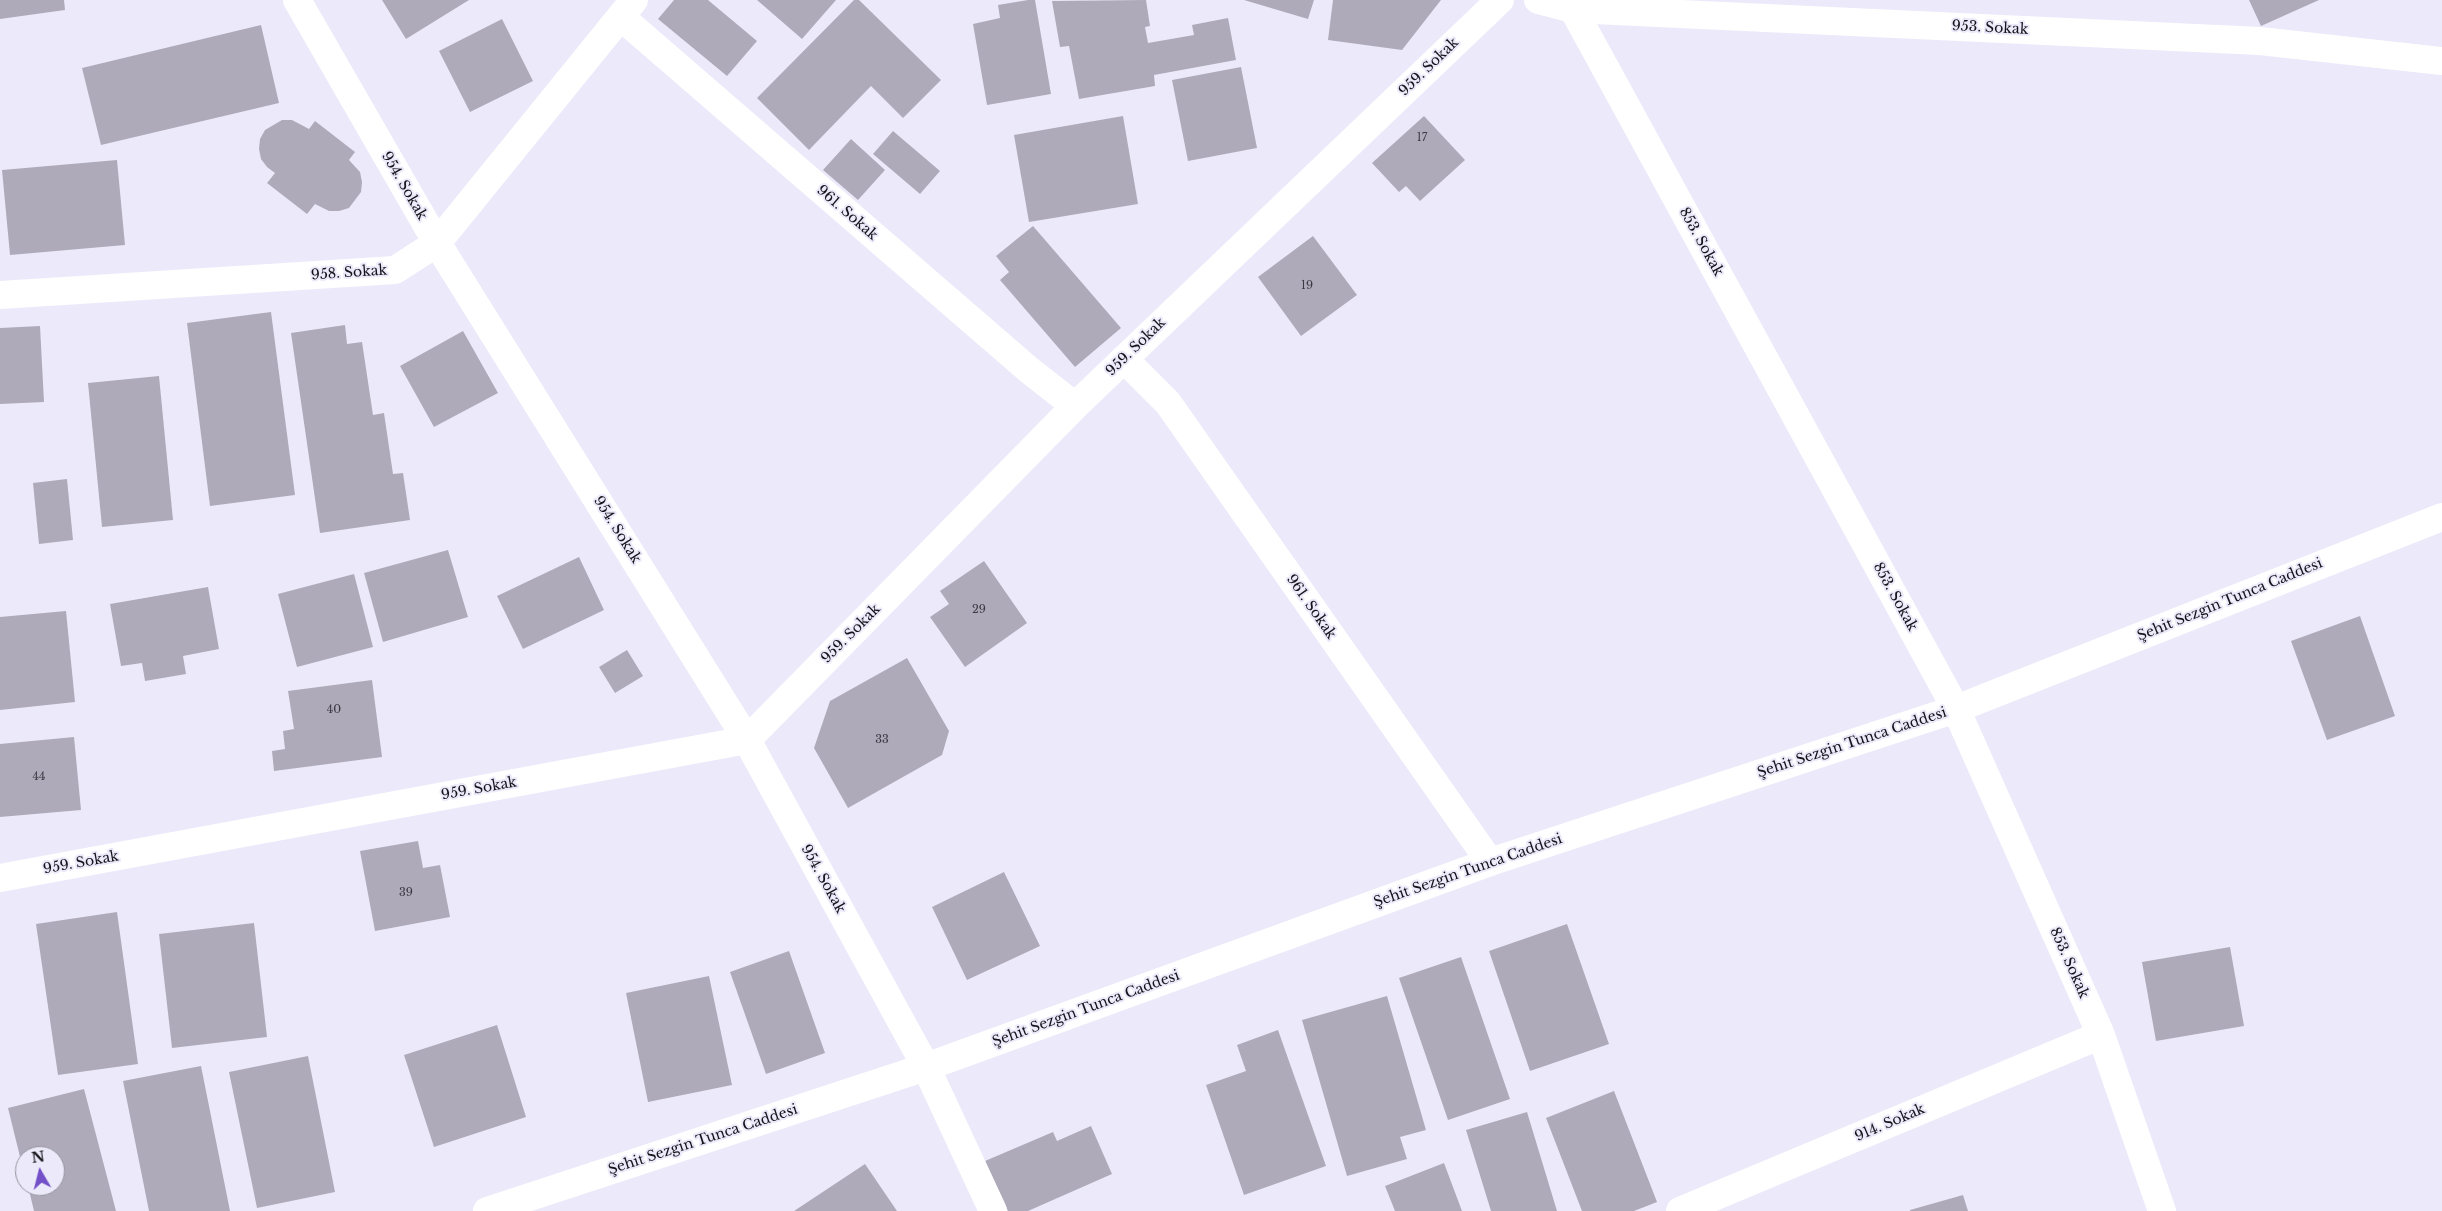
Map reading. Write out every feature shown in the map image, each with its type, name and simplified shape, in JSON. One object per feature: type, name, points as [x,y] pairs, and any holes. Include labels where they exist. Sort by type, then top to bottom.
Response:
[{"type":"street","name":"954. Sokak","points":[[297,0],[437,243],[748,740],[926,1067],[993,1211]]},
{"type":"street","name":"959. Sokak","points":[[0,878],[748,740],[1075,406],[1500,0]]},
{"type":"street","name":"953. Sokak","points":[[1538,0],[1573,9],[2260,41],[2442,61]]},
{"type":"street","name":"958. Sokak","points":[[0,295],[395,270],[437,243],[628,8]]},
{"type":"street","name":"961. Sokak","points":[[628,8],[1029,370],[1075,406]]},
{"type":"street","name":"853. Sokak","points":[[1573,9],[1956,709],[2101,1035],[2162,1211]]},
{"type":"street","name":"961. Sokak","points":[[1124,359],[1168,403],[1490,862]]},
{"type":"street","name":"Şehit Sezgin Tunca Caddesi","points":[[487,1211],[926,1067],[1490,862],[1956,709],[2442,517]]},
{"type":"street","name":"914. Sokak","points":[[1680,1211],[2101,1035]]},
{"type":"building","points":[[0,0],[64,0],[65,10],[0,19]]},
{"type":"building","points":[[382,0],[469,0],[406,39]]},
{"type":"building","points":[[674,0],[708,0],[757,41],[727,76],[658,19]]},
{"type":"building","points":[[757,0],[836,0],[802,39]]},
{"type":"building","points":[[854,0],[859,0],[941,80],[903,118],[871,86],[809,150],[757,98]]},
{"type":"building","points":[[1035,0],[1051,94],[987,105],[973,24],[1000,18],[998,5]]},
{"type":"building","points":[[1146,0],[1150,26],[1145,27],[1148,43],[1194,35],[1192,25],[1228,18],[1236,60],[1154,75],[1155,86],[1079,99],[1069,46],[1060,47],[1052,1]]},
{"type":"building","points":[[1244,0],[1314,0],[1308,19]]},
{"type":"building","points":[[1333,0],[1441,0],[1402,50],[1328,40]]},
{"type":"building","points":[[2249,0],[2319,0],[2261,26]]},
{"type":"building","points":[[502,19],[533,81],[470,112],[439,51]]},
{"type":"building","points":[[261,25],[279,103],[101,145],[82,68]]},
{"type":"building","points":[[1241,67],[1257,148],[1188,161],[1172,80]]},
{"type":"building","points":[[1123,116],[1138,204],[1029,222],[1014,135]]},
{"type":"building","points":[[1424,116],[1465,160],[1420,201],[1406,186],[1399,192],[1372,163]]},
{"type":"building","points":[[282,120],[292,120],[309,129],[315,121],[355,152],[349,160],[360,172],[361,192],[349,208],[329,211],[315,204],[307,214],[267,183],[275,173],[261,159],[260,139],[265,130]]},
{"type":"building","points":[[893,131],[940,171],[920,194],[873,154]]},
{"type":"building","points":[[851,139],[885,170],[858,200],[823,170]]},
{"type":"building","points":[[117,160],[125,245],[10,255],[2,170]]},
{"type":"building","points":[[1033,226],[1121,328],[1075,367],[1000,280],[1009,272],[996,256]]},
{"type":"building","points":[[1313,236],[1357,295],[1301,336],[1258,277]]},
{"type":"building","points":[[271,312],[295,495],[210,506],[187,323]]},
{"type":"building","points":[[345,325],[347,344],[362,342],[373,415],[384,413],[393,474],[403,473],[410,520],[320,533],[291,333]]},
{"type":"building","points":[[40,326],[44,402],[0,404],[0,328]]},
{"type":"building","points":[[463,331],[498,393],[434,427],[400,366]]},
{"type":"building","points":[[159,376],[173,520],[102,527],[88,383]]},
{"type":"building","points":[[67,479],[73,540],[39,544],[33,483]]},
{"type":"building","points":[[448,550],[468,617],[383,642],[364,573]]},
{"type":"building","points":[[579,557],[604,610],[523,649],[497,596]]},
{"type":"building","points":[[984,561],[1027,623],[965,667],[930,617],[949,604],[940,591]]},
{"type":"building","points":[[354,574],[373,647],[297,667],[278,594]]},
{"type":"building","points":[[208,587],[219,649],[183,656],[186,674],[145,681],[142,663],[121,666],[110,604]]},
{"type":"building","points":[[66,611],[75,702],[0,710],[0,617]]},
{"type":"building","points":[[2360,616],[2395,716],[2327,740],[2291,641]]},
{"type":"building","points":[[627,650],[643,676],[615,693],[599,667]]},
{"type":"building","points":[[907,658],[949,731],[942,755],[848,808],[814,748],[830,701]]},
{"type":"building","points":[[372,680],[382,757],[274,771],[272,751],[285,749],[283,731],[294,729],[288,691]]},
{"type":"building","points":[[74,737],[81,810],[0,817],[0,744]]},
{"type":"building","points":[[418,841],[423,868],[440,865],[450,917],[375,931],[360,851]]},
{"type":"building","points":[[1004,872],[1040,946],[967,980],[932,907]]},
{"type":"building","points":[[117,912],[138,1064],[58,1075],[36,924]]},
{"type":"building","points":[[254,923],[267,1037],[172,1048],[159,934]]},
{"type":"building","points":[[1567,924],[1609,1044],[1530,1071],[1489,951]]},
{"type":"building","points":[[2230,947],[2244,1026],[2156,1041],[2142,962]]},
{"type":"building","points":[[789,951],[825,1053],[766,1074],[730,972]]},
{"type":"building","points":[[1461,957],[1510,1099],[1448,1120],[1399,978]]},
{"type":"building","points":[[709,976],[732,1085],[648,1102],[626,993]]},
{"type":"building","points":[[1387,996],[1426,1130],[1400,1137],[1407,1159],[1347,1176],[1302,1020]]},
{"type":"building","points":[[497,1025],[526,1117],[434,1147],[404,1055]]},
{"type":"building","points":[[1278,1030],[1326,1166],[1244,1195],[1206,1085],[1246,1071],[1237,1045]]},
{"type":"building","points":[[308,1056],[335,1192],[257,1208],[229,1072]]},
{"type":"building","points":[[201,1066],[230,1211],[149,1211],[123,1081]]},
{"type":"building","points":[[84,1089],[116,1211],[34,1211],[30,1196],[65,1196],[65,1146],[17,1146],[8,1108]]},
{"type":"building","points":[[1614,1091],[1657,1202],[1634,1211],[1582,1211],[1546,1118]]},
{"type":"building","points":[[1527,1112],[1557,1211],[1491,1211],[1466,1130]]},
{"type":"building","points":[[1091,1126],[1112,1174],[1028,1211],[1008,1211],[985,1161],[1053,1132],[1057,1141]]},
{"type":"building","points":[[1444,1163],[1462,1211],[1395,1211],[1385,1186]]},
{"type":"building","points":[[865,1164],[897,1211],[794,1211]]},
{"type":"building","points":[[1963,1195],[1968,1211],[1910,1211],[1910,1210]]}]
